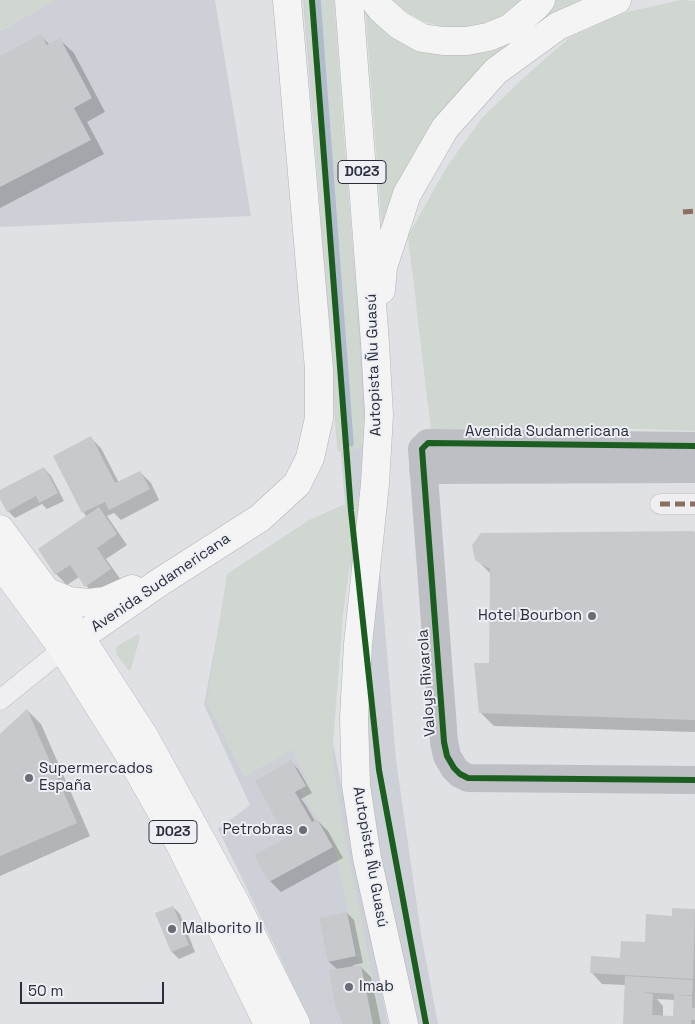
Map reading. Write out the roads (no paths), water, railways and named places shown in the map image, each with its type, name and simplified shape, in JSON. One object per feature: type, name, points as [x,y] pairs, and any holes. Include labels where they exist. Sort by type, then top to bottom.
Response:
[{"type":"main road","name":"Avenida Sudamericana","points":[[71,643],[160,582],[260,518],[297,484],[305,472],[316,437],[319,418],[319,368],[287,0]]},
{"type":"main road","name":"Autopista Ñu Guasú","points":[[349,0],[379,415],[375,484],[358,644],[354,718],[356,785],[367,858],[404,1024]]},
{"type":"main road","points":[[374,0],[399,25],[422,38],[459,41],[488,37],[510,28],[536,6],[540,0]]},
{"type":"main road","points":[[375,343],[383,267],[407,194],[445,128],[496,71],[558,26],[617,0]]},
{"type":"main road","points":[[0,529],[45,590],[71,643]]},
{"type":"main road","points":[[0,563],[71,643],[144,736],[241,939],[296,1024]]},
{"type":"main road","points":[[45,590],[69,601],[88,603],[105,601],[124,592],[160,582]]},
{"type":"main road","points":[[241,939],[268,1024]]},
{"type":"street","name":"Avenida Sudamericana","points":[[423,470],[422,449],[428,444],[695,446]]},
{"type":"street","points":[[423,470],[695,469]]},
{"type":"street","name":"Valoys Rivarola","points":[[423,470],[444,742],[447,756],[454,768],[468,778],[695,780]]},
{"type":"street","points":[[660,504],[695,504]]},
{"type":"street","points":[[0,700],[71,643]]},
{"type":"waterway","points":[[318,0],[351,444]]},
{"type":"place","name":"Hotel Bourbon","points":[[592,616]]},
{"type":"place","name":"Supermercados España","points":[[29,778]]},
{"type":"place","name":"Petrobras","points":[[303,830]]},
{"type":"place","name":"Malborito II","points":[[172,929]]},
{"type":"place","name":"Imab","points":[[349,987]]}]
